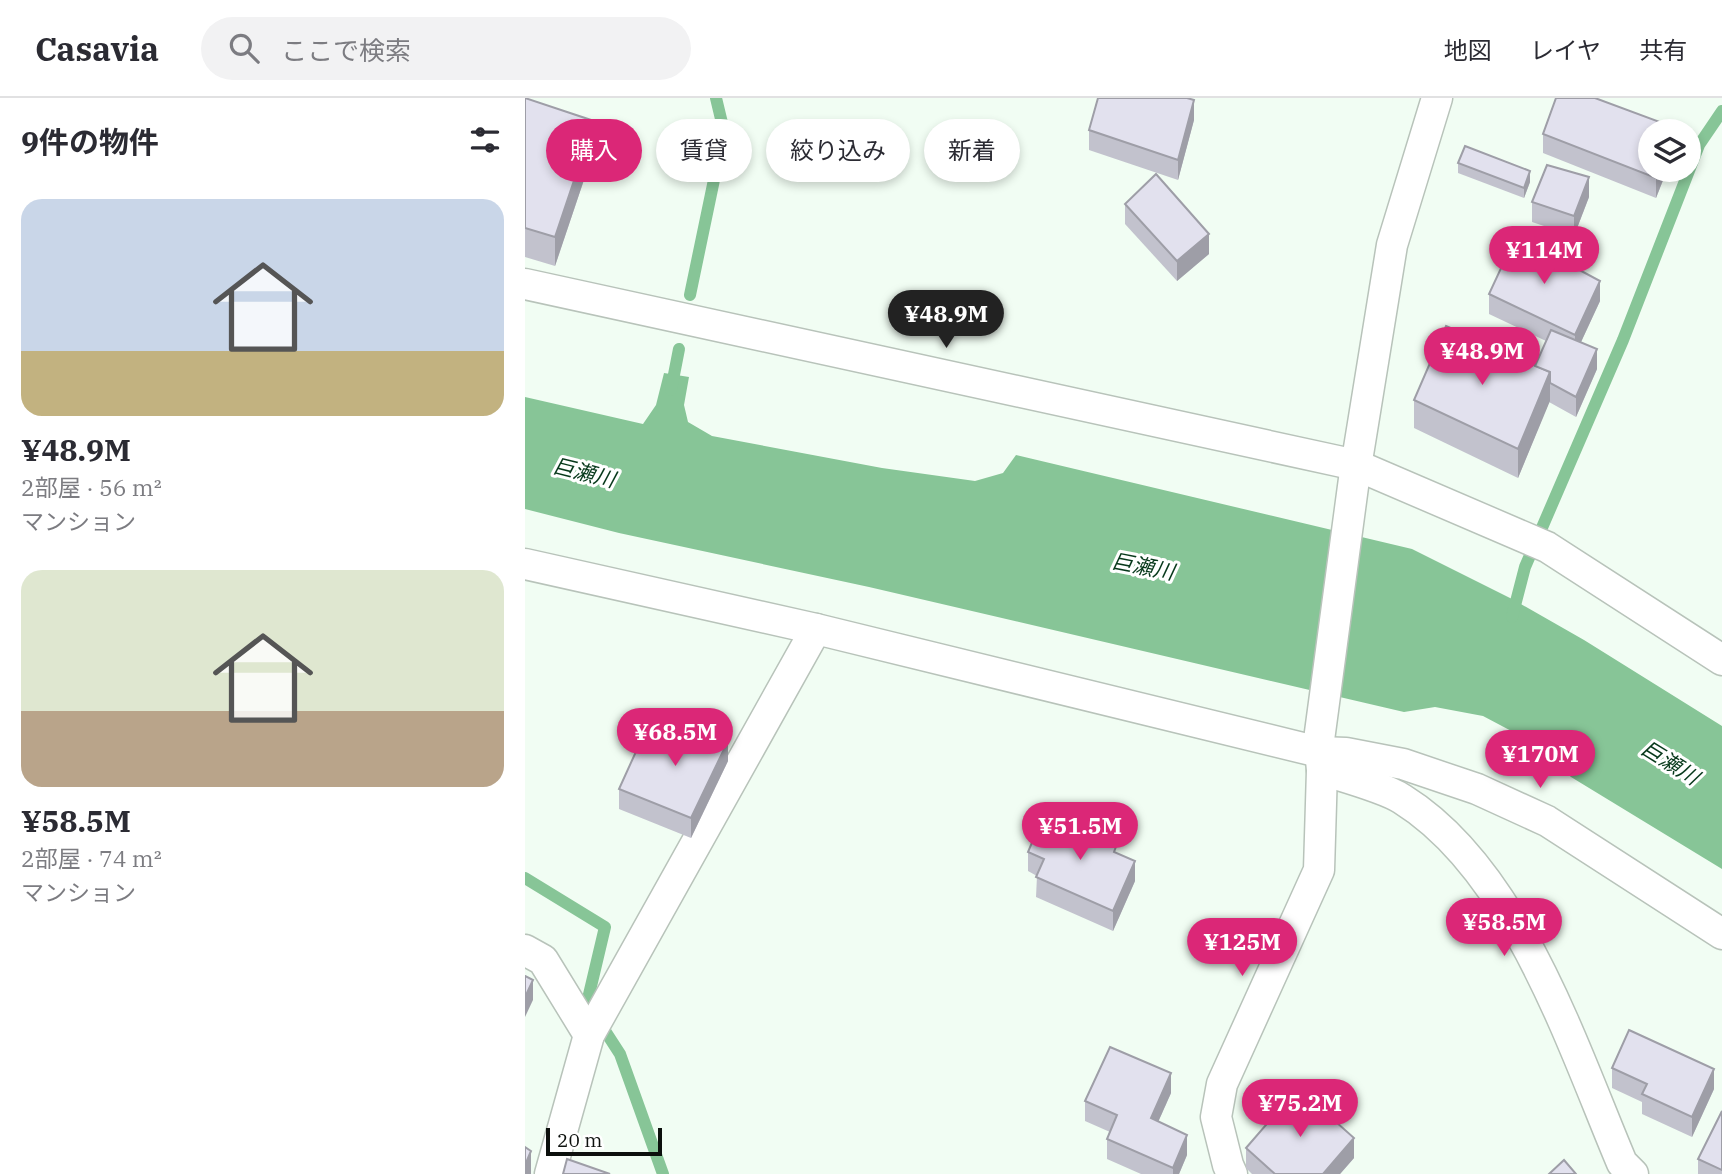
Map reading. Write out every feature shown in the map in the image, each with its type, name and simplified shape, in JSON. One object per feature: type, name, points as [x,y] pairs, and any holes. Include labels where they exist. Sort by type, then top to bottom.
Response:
[{"type":"street","points":[[1232,1174],[1227,1165],[1216,1116],[1222,1084],[1319,870],[1320,754],[1355,472],[1392,245],[1437,98]]},
{"type":"street","points":[[525,284],[1355,472],[1535,541],[1722,660]]},
{"type":"street","points":[[525,564],[817,629],[1320,754],[1346,754],[1403,764],[1477,789],[1547,821],[1722,934]]},
{"type":"street","points":[[550,1174],[595,1024],[817,629]]},
{"type":"street","points":[[1320,754],[1401,798],[1445,832],[1487,883],[1538,964],[1622,1163],[1633,1174]]},
{"type":"street","points":[[525,950],[543,960],[595,1024]]},
{"type":"water","name":"巨瀬川","points":[[664,373],[689,377],[684,405],[688,422],[712,436],[882,468],[975,481],[1003,473],[1016,455],[1412,549],[1512,599],[1584,640],[1722,726],[1722,869],[1571,777],[1540,746],[1483,716],[1435,707],[1404,712],[869,587],[619,533],[525,509],[525,397],[643,424],[656,405]]},
{"type":"building","points":[[525,98],[588,119],[546,119],[546,182],[573,182],[555,237],[525,228]]},
{"type":"building","points":[[1098,98],[1194,100],[1178,160],[1089,130]]},
{"type":"building","points":[[1556,98],[1595,98],[1652,119],[1638,119],[1638,171],[1543,134]]},
{"type":"building","points":[[1465,146],[1530,171],[1524,188],[1458,163]]},
{"type":"building","points":[[1547,165],[1589,177],[1574,216],[1532,202]]},
{"type":"building","points":[[1156,174],[1209,234],[1177,261],[1125,204]]},
{"type":"building","points":[[1516,236],[1600,281],[1575,335],[1489,294]]},
{"type":"building","points":[[1446,326],[1550,372],[1518,449],[1414,400]]},
{"type":"building","points":[[1551,330],[1597,349],[1576,397],[1550,383],[1550,372],[1535,366]]},
{"type":"building","points":[[669,718],[728,741],[691,818],[619,789],[639,745],[652,751]]},
{"type":"building","points":[[1045,812],[1117,844],[1114,852],[1135,861],[1113,911],[1036,877],[1044,859],[1028,852]]},
{"type":"building","points":[[525,976],[533,980],[525,997]]},
{"type":"building","points":[[1629,1030],[1714,1069],[1692,1117],[1642,1094],[1647,1084],[1612,1068]]},
{"type":"building","points":[[1110,1047],[1171,1073],[1151,1118],[1187,1135],[1173,1168],[1107,1139],[1117,1115],[1085,1101]]},
{"type":"building","points":[[1298,1088],[1354,1138],[1323,1174],[1275,1174],[1246,1148]]},
{"type":"building","points":[[1722,1111],[1722,1170],[1698,1159]]},
{"type":"building","points":[[525,1147],[531,1151],[525,1165]]},
{"type":"building","points":[[567,1159],[610,1174],[563,1174]]},
{"type":"building","points":[[1564,1160],[1576,1174],[1549,1174]]},
{"type":"waterway","points":[[690,295],[720,151],[722,123],[716,98]]},
{"type":"waterway","points":[[1512,617],[1525,567],[1623,340],[1699,145],[1722,111]]},
{"type":"waterway","points":[[671,390],[679,349]]},
{"type":"waterway","points":[[525,878],[605,927],[587,1003],[620,1054],[663,1174]]}]
